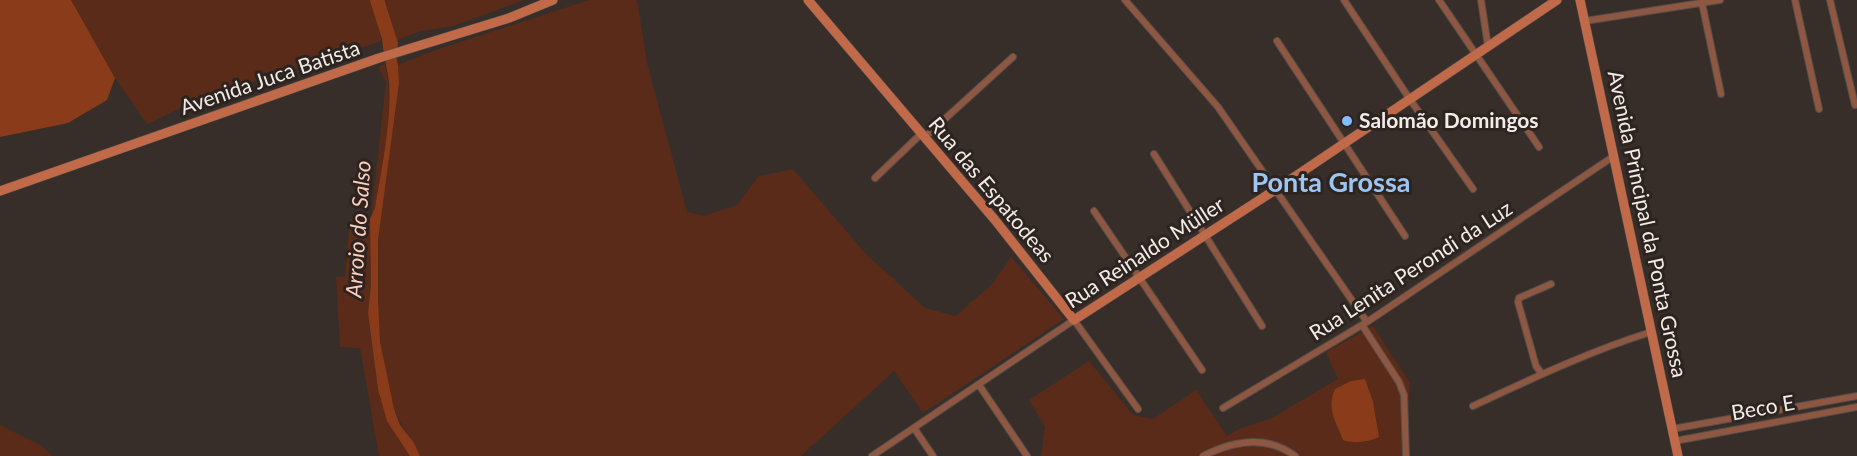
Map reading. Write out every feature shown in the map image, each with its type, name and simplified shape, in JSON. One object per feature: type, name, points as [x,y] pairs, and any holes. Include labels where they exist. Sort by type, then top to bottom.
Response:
[{"type":"main road","name":"Avenida Juca Batista","points":[[0,191],[379,58],[509,18],[553,0]]},
{"type":"main road","name":"Rua das Espatodeas","points":[[808,0],[995,220],[1074,320]]},
{"type":"main road","name":"Rua Reinaldo Müller","points":[[1074,320],[1275,190],[1557,0]]},
{"type":"main road","name":"Avenida Principal da Ponta Grossa","points":[[1580,0],[1678,456]]},
{"type":"street","points":[[1125,0],[1218,107],[1364,323],[1399,382],[1404,395],[1406,456]]},
{"type":"street","points":[[1344,0],[1473,189]]},
{"type":"street","points":[[1439,0],[1539,147]]},
{"type":"street","points":[[1481,0],[1488,46]]},
{"type":"street","points":[[1585,21],[1720,0]]},
{"type":"street","points":[[1795,0],[1819,109]]},
{"type":"street","points":[[1830,0],[1855,105]]},
{"type":"street","points":[[1702,3],[1721,94]]},
{"type":"street","points":[[1277,41],[1405,236]]},
{"type":"street","points":[[875,178],[1013,57]]},
{"type":"street","points":[[1154,154],[1262,326]]},
{"type":"street","name":"Rua Lenita Perondi da Luz","points":[[1223,408],[1364,323],[1614,156]]},
{"type":"street","points":[[1094,211],[1202,370]]},
{"type":"street","points":[[1542,374],[1536,366],[1518,302],[1523,295],[1551,284]]},
{"type":"street","name":"Rua Reinaldo Müller","points":[[872,456],[1074,320]]},
{"type":"street","name":"Rua das Espatodeas","points":[[1074,320],[1138,410]]},
{"type":"street","points":[[1473,406],[1542,374],[1624,340],[1651,332]]},
{"type":"street","points":[[979,385],[1027,456]]},
{"type":"street","points":[[1672,429],[1857,396]]},
{"type":"street","name":"Beco E","points":[[1675,441],[1857,407]]},
{"type":"street","points":[[914,428],[933,456]]},
{"type":"street","points":[[1203,456],[1232,445],[1254,441],[1286,449],[1295,456]]},
{"type":"shaded area","points":[[0,0],[71,0],[115,78],[107,100],[68,123],[0,137]]},
{"type":"shaded area","points":[[71,0],[524,0],[453,26],[417,32],[393,42],[390,30],[383,27],[381,40],[376,43],[199,99],[147,124],[115,78]]},
{"type":"shaded area","points":[[589,0],[637,0],[647,63],[687,212],[704,216],[737,205],[759,176],[793,169],[865,253],[925,308],[956,316],[993,283],[1011,257],[1064,319],[923,413],[894,371],[801,456],[420,456],[394,408],[384,366],[378,323],[378,237],[398,65],[430,52]]},
{"type":"shaded area","points":[[383,27],[390,30],[398,65],[399,83],[378,240],[380,342],[394,409],[400,425],[414,443],[420,456],[410,456],[387,421],[378,389],[368,313],[371,284],[370,219],[375,208],[390,97],[383,48]]},
{"type":"shaded area","points":[[385,64],[389,117],[375,208],[371,216],[386,82],[378,67]]},
{"type":"shaded area","points":[[350,219],[370,219],[371,284],[368,313],[378,389],[410,456],[379,456],[360,348],[340,347],[336,277],[345,277]]},
{"type":"shaded area","points":[[1373,326],[1410,383],[1404,456],[1041,456],[1045,427],[1029,400],[1089,361],[1133,415],[1153,419],[1196,390],[1227,436],[1239,429],[1270,419],[1338,379],[1326,352]]},
{"type":"shaded area","points":[[1365,379],[1373,402],[1379,437],[1361,442],[1343,440],[1332,409],[1332,396],[1335,389],[1351,381]]},
{"type":"shaded area","points":[[0,425],[40,445],[53,456],[0,456]]},
{"type":"waterway","name":"Arroio do Salso","points":[[377,0],[391,44]]},
{"type":"place","name":"Salomão Domingos","points":[[1347,121]]},
{"type":"district","name":"Ponta Grossa","points":[[1331,183]]}]
